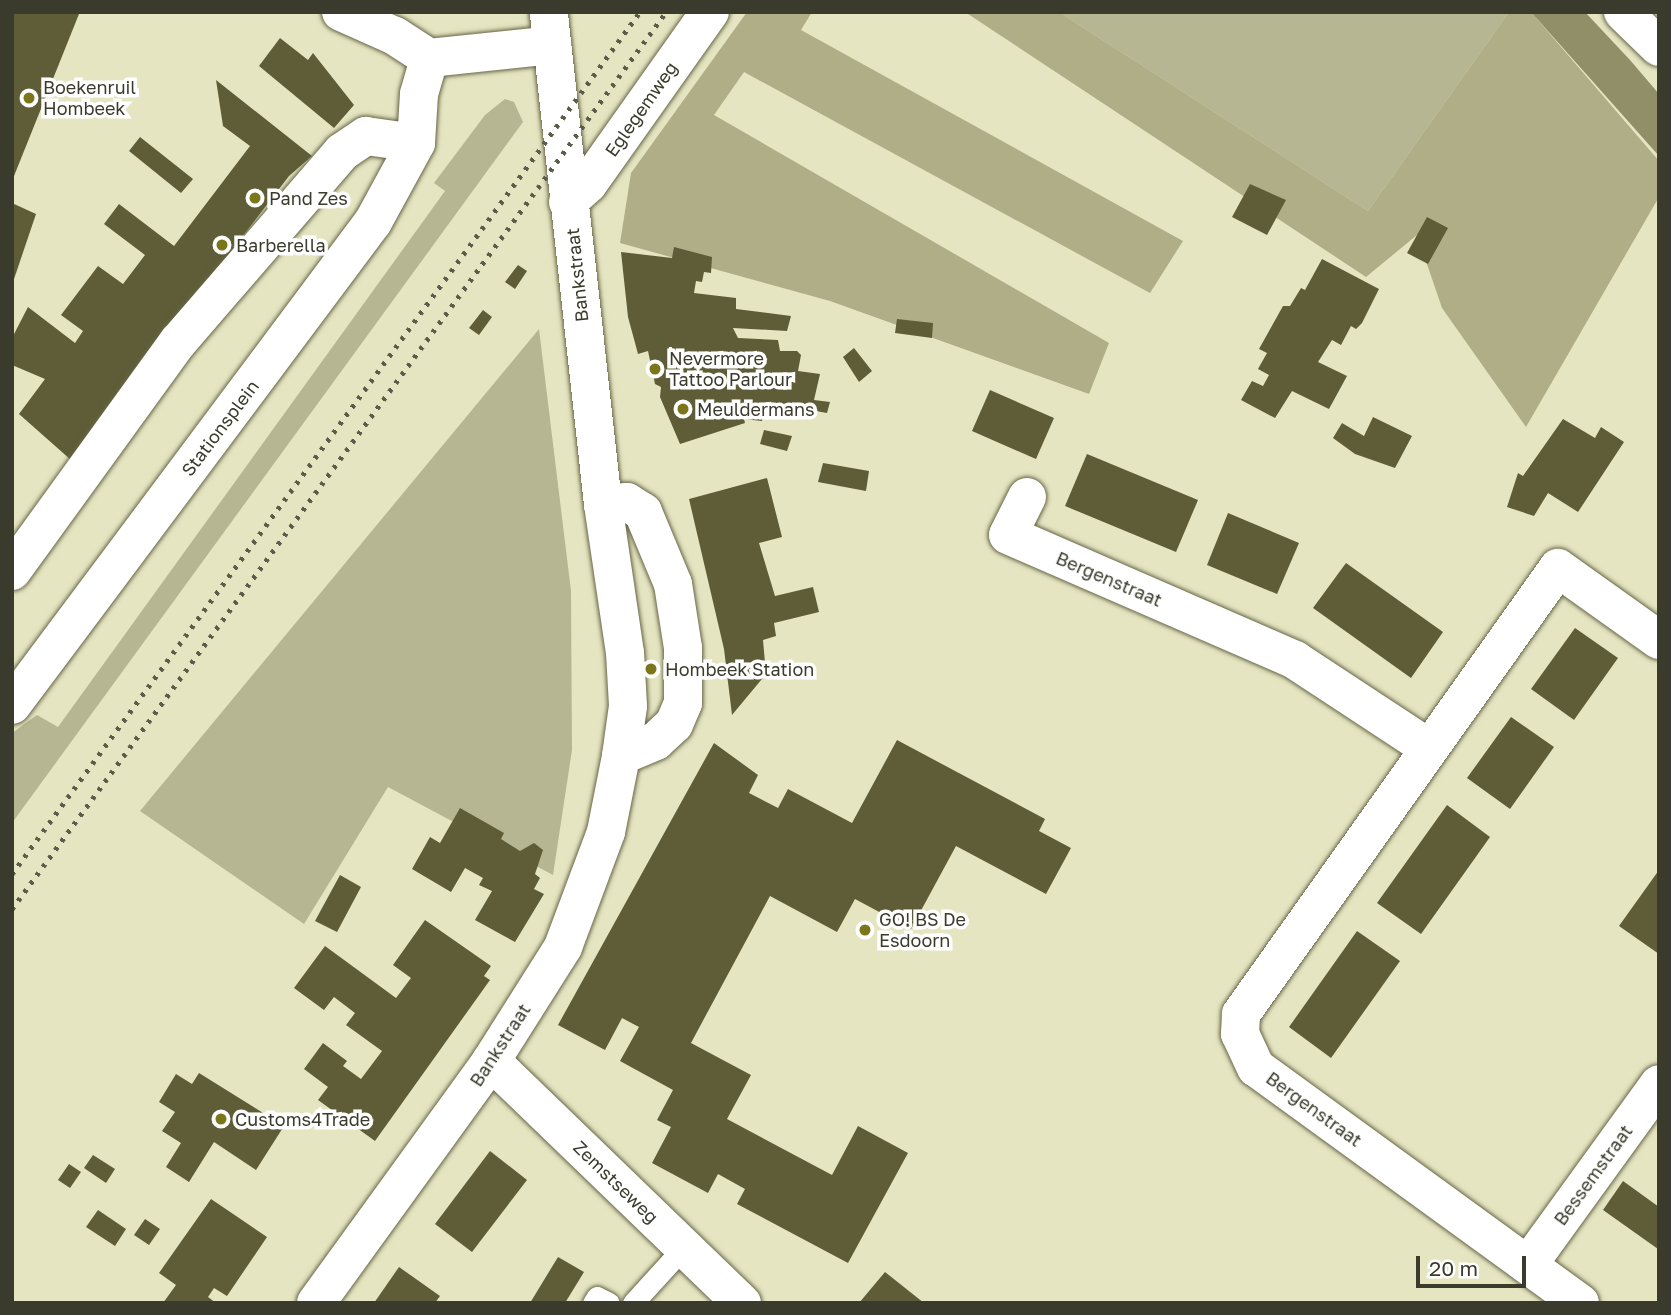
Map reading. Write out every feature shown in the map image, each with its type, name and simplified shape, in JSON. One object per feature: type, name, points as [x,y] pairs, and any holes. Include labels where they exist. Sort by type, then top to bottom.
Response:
[{"type":"street","points":[[341,12],[395,36],[429,58],[551,29]]},
{"type":"street","name":"Eglegemweg","points":[[568,202],[588,184],[710,12]]},
{"type":"street","points":[[1623,12],[1659,47]]},
{"type":"street","name":"Bankstraat","points":[[316,1303],[491,1061],[563,947],[606,832],[621,756],[628,706],[625,653],[603,504],[551,29]]},
{"type":"street","name":"Stationsplein","points":[[12,705],[373,222],[416,143],[419,94],[429,58]]},
{"type":"street","points":[[12,571],[178,342],[342,152],[366,135],[416,143]]},
{"type":"street","name":"Bergenstraat","points":[[1027,497],[1008,535],[1295,660],[1429,748]]},
{"type":"street","points":[[603,504],[626,502],[643,512],[673,584],[683,648],[683,703],[674,724],[656,741],[621,756]]},
{"type":"street","name":"Bergenstraat","points":[[1580,1303],[1256,1068],[1240,1034],[1241,1014],[1559,568],[1659,640]]},
{"type":"street","name":"Zemstseweg","points":[[491,1061],[741,1303]]},
{"type":"street","name":"Bessemstraat","points":[[1528,1265],[1659,1084]]},
{"type":"lane","points":[[633,1303],[683,1248]]},
{"type":"lane","points":[[593,1303],[597,1297],[609,1303]]},
{"type":"green space","points":[[1059,12],[1509,12],[1368,211]]},
{"type":"green space","points":[[505,99],[514,102],[523,122],[12,823],[12,733],[37,715],[58,727],[445,191],[434,183],[485,115]]},
{"type":"green space","points":[[539,329],[571,591],[572,750],[553,875],[388,787],[304,924],[140,811]]},
{"type":"shaded area","points":[[747,12],[812,12],[801,30],[1183,241],[1150,293],[744,72],[714,115],[1109,343],[1089,394],[830,301],[620,243],[631,173]]},
{"type":"shaded area","points":[[965,12],[1059,12],[1368,211],[1509,12],[1531,12],[1659,161],[1659,197],[1526,427],[1442,308],[1417,235],[1366,277]]},
{"type":"shaded area","points":[[1531,12],[1585,12],[1630,60],[1659,94],[1659,156]]},
{"type":"building","name":"Boekenruil Hombeek","points":[[12,12],[79,14],[12,181]]},
{"type":"building","points":[[280,38],[308,60],[313,53],[354,105],[334,128],[259,66]]},
{"type":"building","points":[[216,80],[312,156],[289,176],[71,460],[19,414],[45,379],[12,365],[12,338],[28,307],[75,343],[83,331],[61,315],[98,266],[123,284],[145,255],[104,224],[119,204],[174,246],[250,146],[223,126]]},
{"type":"building","points":[[140,137],[193,179],[181,193],[129,151]]},
{"type":"building","points":[[1250,184],[1286,200],[1267,235],[1232,217]]},
{"type":"building","points":[[12,203],[36,214],[13,282],[12,282]]},
{"type":"building","points":[[1427,217],[1448,228],[1428,264],[1407,253]]},
{"type":"building","points":[[674,247],[712,257],[711,273],[704,272],[702,282],[696,281],[694,293],[736,298],[736,309],[791,316],[787,331],[733,328],[738,338],[778,340],[780,351],[797,351],[801,355],[798,371],[820,374],[814,400],[830,402],[827,413],[766,402],[762,421],[744,419],[745,423],[680,444],[660,397],[661,387],[655,384],[648,351],[638,354],[628,317],[621,252],[672,258]]},
{"type":"building","points":[[1322,259],[1379,289],[1362,323],[1356,329],[1351,326],[1341,345],[1332,340],[1318,362],[1347,376],[1329,409],[1292,391],[1275,418],[1241,400],[1252,381],[1263,386],[1269,375],[1258,369],[1267,353],[1259,349],[1283,306],[1290,306],[1301,288],[1305,290]]},
{"type":"building","points":[[518,265],[527,271],[515,289],[505,282]]},
{"type":"building","points":[[483,310],[492,317],[479,335],[469,328]]},
{"type":"building","points":[[897,319],[933,323],[932,338],[895,333]]},
{"type":"building","points":[[854,348],[872,371],[859,382],[843,357]]},
{"type":"building","points":[[990,390],[1054,418],[1036,459],[972,431]]},
{"type":"building","points":[[1373,417],[1412,436],[1395,468],[1355,454],[1333,438],[1342,423],[1364,436]]},
{"type":"building","points":[[1563,419],[1595,438],[1601,427],[1624,442],[1578,512],[1548,493],[1534,516],[1507,507],[1518,473],[1523,476]]},
{"type":"building","points":[[764,430],[792,436],[787,451],[760,444]]},
{"type":"building","points":[[1087,454],[1198,500],[1176,552],[1065,506]]},
{"type":"building","points":[[823,463],[869,471],[866,491],[818,482]]},
{"type":"building","points":[[767,478],[782,537],[759,543],[775,596],[813,587],[819,612],[774,623],[776,636],[763,640],[766,674],[732,715],[724,649],[689,499]]},
{"type":"building","points":[[1228,513],[1299,543],[1277,594],[1207,565]]},
{"type":"building","points":[[1346,563],[1443,632],[1411,678],[1313,608]]},
{"type":"building","points":[[1575,628],[1618,658],[1574,720],[1531,689]]},
{"type":"building","points":[[1511,717],[1554,747],[1510,809],[1467,778]]},
{"type":"building","points":[[897,740],[1045,819],[1039,831],[1071,848],[1046,894],[956,846],[911,929],[855,899],[837,932],[770,896],[691,1043],[751,1075],[727,1119],[832,1175],[858,1126],[908,1153],[848,1263],[737,1204],[745,1189],[718,1174],[708,1193],[652,1163],[671,1127],[657,1120],[673,1090],[620,1061],[639,1027],[622,1018],[605,1050],[558,1025],[714,743],[758,775],[749,793],[778,808],[788,789],[852,823]]},
{"type":"building","points":[[1447,805],[1490,837],[1421,934],[1377,903]]},
{"type":"building","points":[[460,808],[504,833],[501,839],[520,851],[534,843],[543,850],[535,874],[540,878],[534,889],[544,894],[515,942],[475,920],[492,891],[479,885],[483,878],[465,868],[451,892],[412,869],[430,837],[440,843]]},
{"type":"building","points":[[1659,870],[1659,954],[1619,926]]},
{"type":"building","points":[[340,875],[361,887],[337,932],[315,921]]},
{"type":"building","points":[[425,920],[491,966],[484,976],[490,980],[375,1141],[318,1100],[328,1087],[304,1069],[323,1043],[347,1061],[343,1066],[361,1079],[382,1051],[346,1025],[355,1013],[334,997],[324,1010],[294,988],[325,946],[396,998],[411,978],[393,965]]},
{"type":"building","points":[[1357,931],[1400,961],[1331,1058],[1289,1027]]},
{"type":"building","name":"Customs4Trade","points":[[199,1073],[284,1126],[256,1170],[214,1142],[189,1182],[166,1167],[181,1143],[162,1131],[175,1112],[159,1102],[176,1074],[192,1084]]},
{"type":"building","points":[[490,1151],[527,1180],[472,1252],[435,1224]]},
{"type":"building","points":[[93,1155],[115,1169],[106,1183],[84,1168]]},
{"type":"building","points":[[69,1164],[81,1172],[70,1188],[58,1180]]},
{"type":"building","points":[[1623,1181],[1659,1207],[1658,1249],[1603,1210]]},
{"type":"building","points":[[211,1199],[267,1237],[227,1296],[214,1288],[208,1297],[216,1303],[163,1303],[176,1285],[159,1273]]},
{"type":"building","points":[[98,1210],[126,1229],[115,1246],[86,1227]]},
{"type":"building","points":[[145,1219],[160,1229],[149,1245],[134,1235]]},
{"type":"building","points":[[558,1257],[584,1272],[565,1303],[530,1303]]},
{"type":"building","points":[[399,1267],[440,1296],[435,1303],[374,1303]]},
{"type":"building","points":[[885,1272],[924,1303],[859,1303]]},
{"type":"railway","points":[[12,874],[640,12]]},
{"type":"railway","points":[[12,909],[666,12]]},
{"type":"place","name":"Boekenruil Hombeek","points":[[29,98]]},
{"type":"place","name":"Pand Zes","points":[[255,198]]},
{"type":"place","name":"Barberella","points":[[222,245]]},
{"type":"place","name":"Nevermore Tattoo Parlour","points":[[655,369]]},
{"type":"place","name":"Meuldermans","points":[[683,409]]},
{"type":"place","name":"Hombeek Station","points":[[651,669]]},
{"type":"place","name":"GO! BS De Esdoorn","points":[[865,930]]},
{"type":"place","name":"Customs4Trade","points":[[221,1119]]}]
